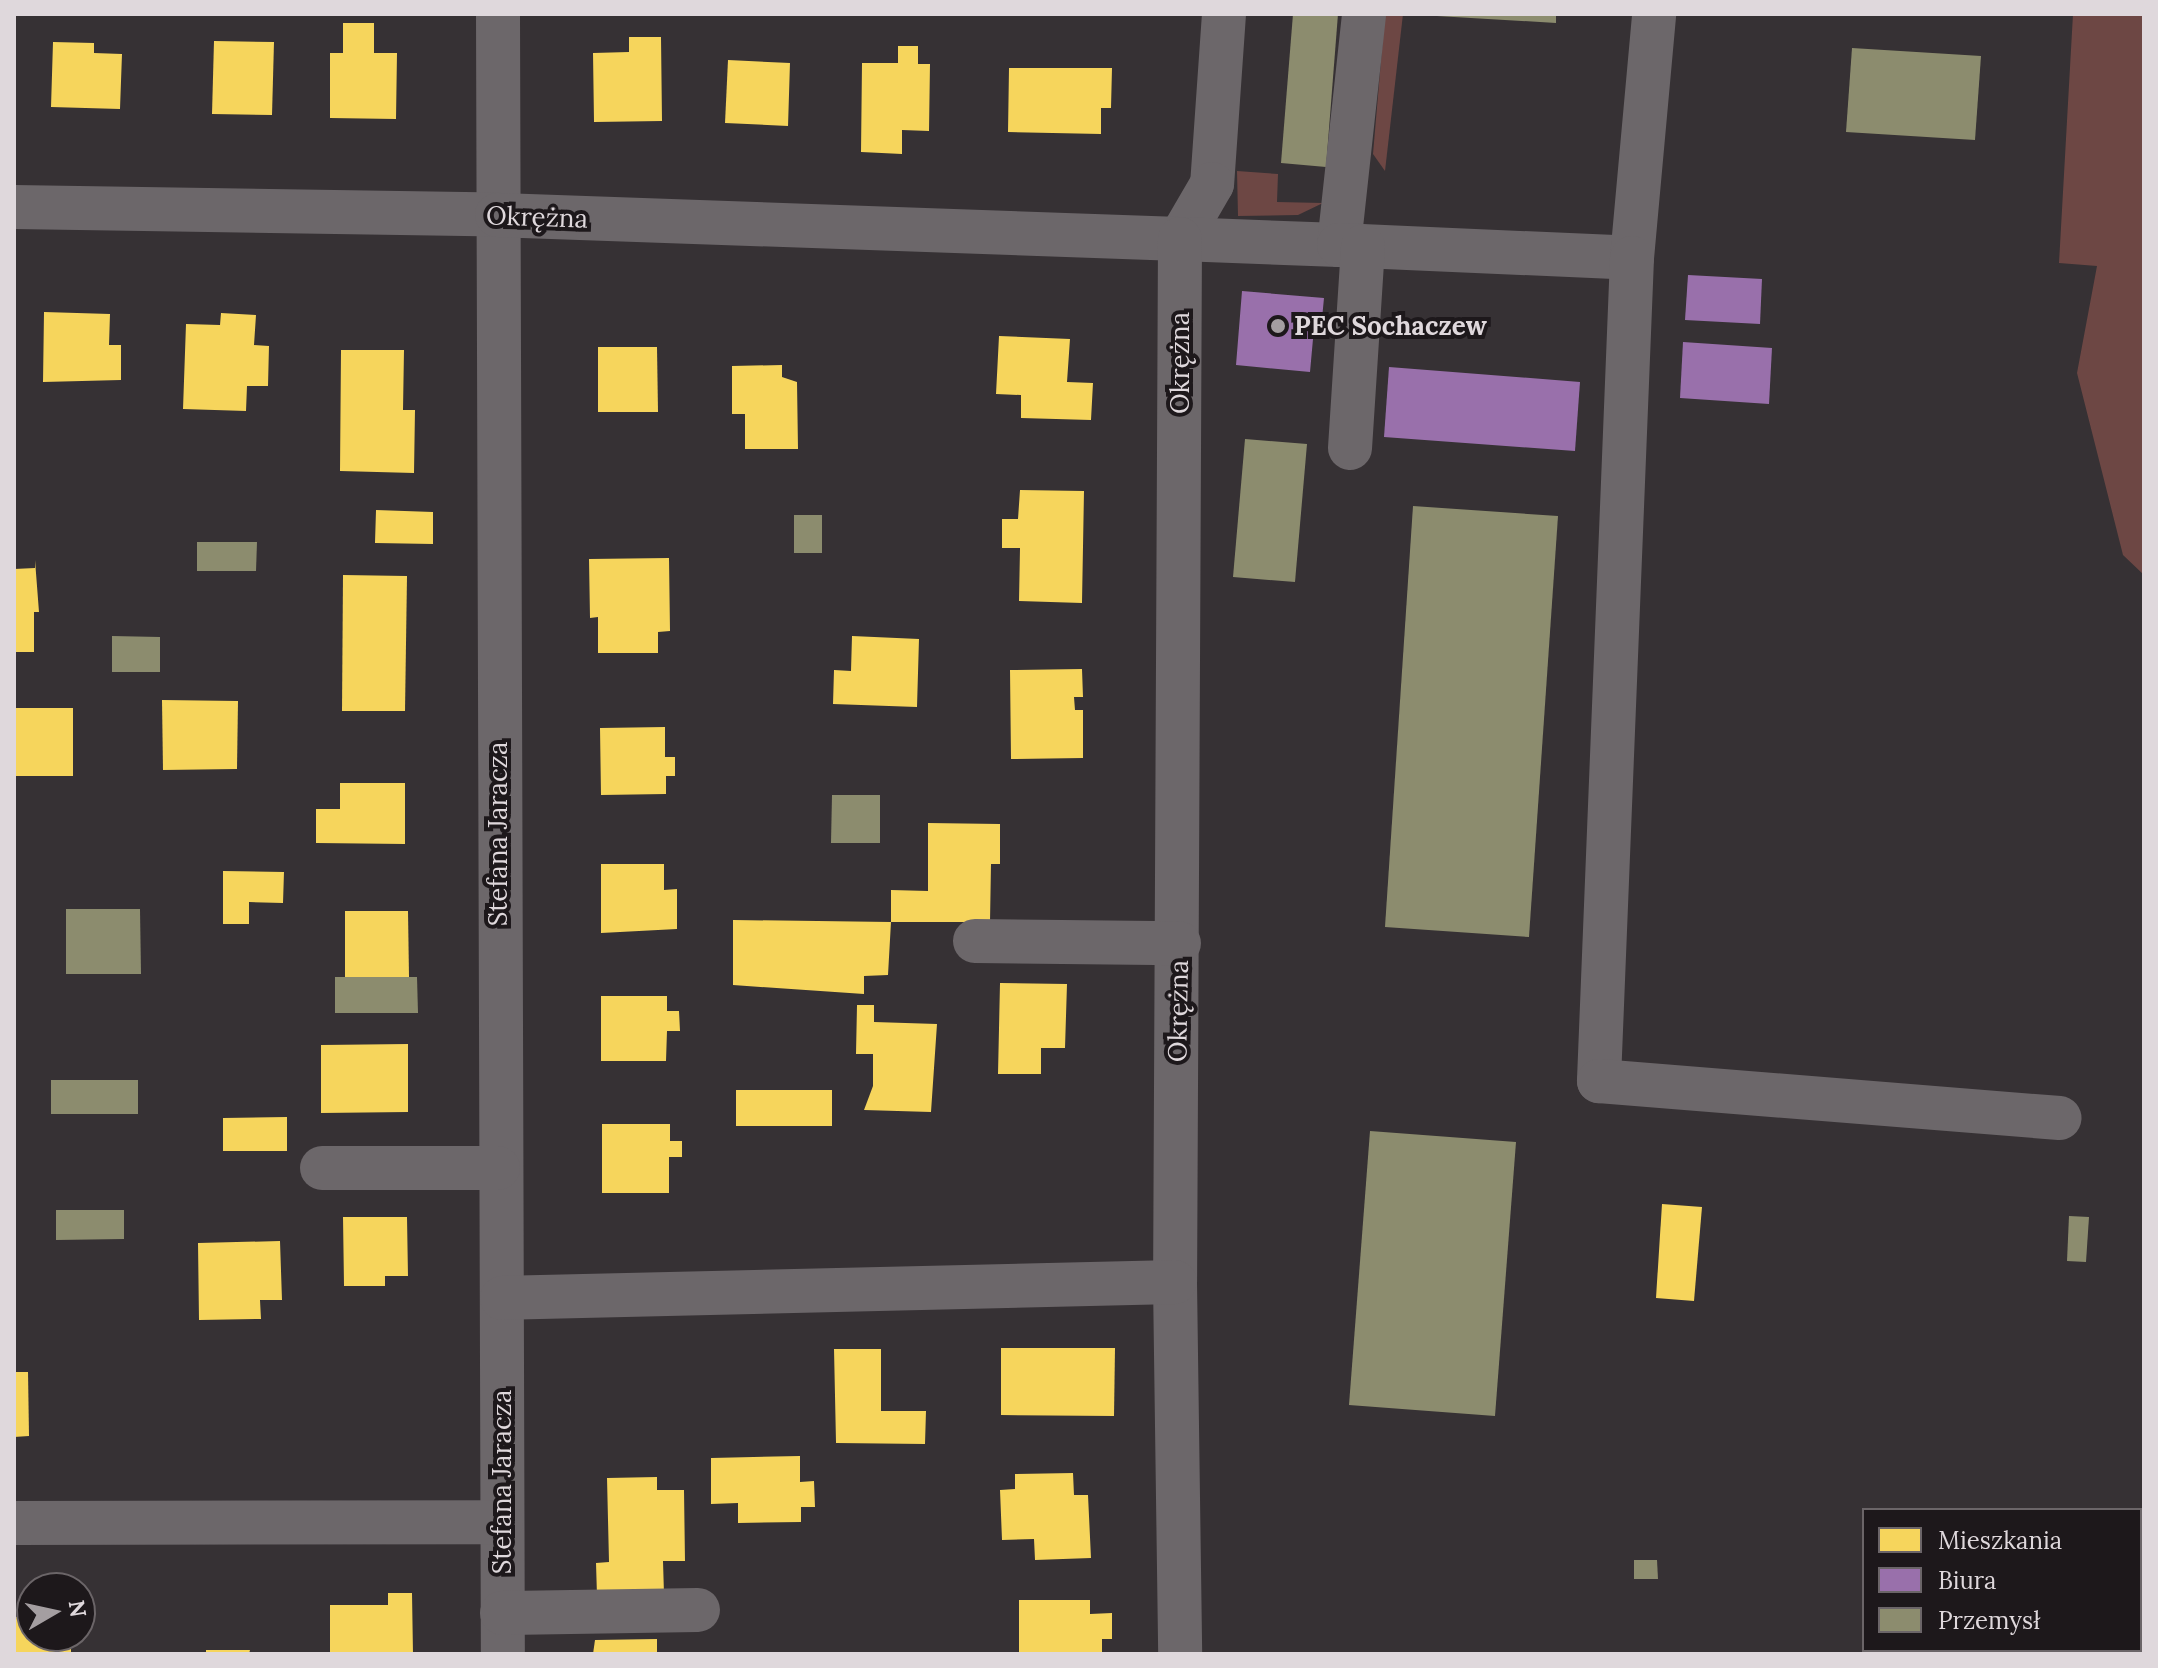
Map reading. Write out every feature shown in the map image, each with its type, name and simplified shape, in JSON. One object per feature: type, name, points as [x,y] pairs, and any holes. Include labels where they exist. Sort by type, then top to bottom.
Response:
[{"type":"street","name":"Stefana Jaracza","points":[[498,14],[498,1168],[502,1298],[502,1633]]},
{"type":"street","points":[[1224,14],[1212,184],[1180,239],[1632,258]]},
{"type":"street","points":[[1350,448],[1351,246],[1364,14]]},
{"type":"street","points":[[1654,14],[1632,258],[1599,1081],[2060,1118]]},
{"type":"street","name":"Okrężna","points":[[14,207],[497,215],[1180,239],[1175,1282],[1180,1654]]},
{"type":"street","points":[[975,941],[1179,943]]},
{"type":"street","points":[[322,1168],[498,1168]]},
{"type":"street","points":[[502,1298],[1175,1282]]},
{"type":"street","points":[[14,1523],[501,1522]]},
{"type":"street","points":[[502,1633],[698,1610]]},
{"type":"shaded area","points":[[1385,14],[1403,14],[1385,171],[1373,154]]},
{"type":"shaded area","points":[[2073,14],[2144,14],[2144,575],[2123,555],[2077,373],[2097,266],[2059,263]]},
{"type":"shaded area","points":[[1237,171],[1278,174],[1277,202],[1323,203],[1298,215],[1238,216]]},
{"type":"building: Mieszkania","points":[[343,23],[374,23],[374,53],[397,53],[396,119],[330,118],[330,53],[343,53]]},
{"type":"building: Mieszkania","points":[[629,37],[661,37],[662,121],[594,122],[593,53],[629,52]]},
{"type":"building: Mieszkania","points":[[214,41],[274,42],[272,115],[212,114]]},
{"type":"building: Mieszkania","points":[[53,42],[94,43],[94,53],[122,54],[120,109],[51,107]]},
{"type":"building: Mieszkania","points":[[898,46],[918,46],[918,64],[930,64],[929,131],[902,130],[902,154],[861,152],[862,63],[898,63]]},
{"type":"building: Mieszkania","points":[[728,60],[790,63],[788,126],[725,123]]},
{"type":"building: Mieszkania","points":[[1009,68],[1112,68],[1111,108],[1101,108],[1101,134],[1008,132]]},
{"type":"building: Mieszkania","points":[[44,312],[110,314],[109,345],[121,345],[121,380],[43,382]]},
{"type":"building: Mieszkania","points":[[221,313],[256,315],[254,345],[269,346],[268,386],[247,386],[246,411],[183,409],[186,324],[220,325]]},
{"type":"building: Mieszkania","points":[[999,336],[1070,339],[1067,382],[1093,383],[1091,420],[1021,418],[1021,395],[996,394]]},
{"type":"building: Mieszkania","points":[[598,347],[657,347],[658,412],[598,412]]},
{"type":"building: Mieszkania","points":[[341,350],[404,350],[403,410],[415,410],[414,473],[340,471]]},
{"type":"building: Mieszkania","points":[[782,365],[782,377],[797,382],[798,449],[745,449],[745,414],[732,414],[732,366]]},
{"type":"building: Mieszkania","points":[[1020,490],[1084,491],[1082,603],[1019,601],[1020,548],[1002,548],[1002,519],[1018,519]]},
{"type":"building: Mieszkania","points":[[376,510],[433,512],[433,544],[375,543]]},
{"type":"building: Mieszkania","points":[[669,558],[670,631],[658,632],[658,653],[598,653],[598,617],[590,618],[589,559]]},
{"type":"building: Mieszkania","points":[[35,560],[39,612],[34,612],[34,652],[14,652],[14,569],[35,568]]},
{"type":"building: Mieszkania","points":[[343,575],[407,576],[405,711],[342,711]]},
{"type":"building: Mieszkania","points":[[852,636],[919,639],[917,707],[833,704],[834,670],[851,671]]},
{"type":"building: Mieszkania","points":[[1082,669],[1083,697],[1074,697],[1075,710],[1083,710],[1083,758],[1011,759],[1010,670]]},
{"type":"building: Mieszkania","points":[[162,700],[238,701],[237,769],[163,770]]},
{"type":"building: Mieszkania","points":[[14,708],[73,708],[73,776],[14,776]]},
{"type":"building: Mieszkania","points":[[665,727],[665,757],[675,757],[675,776],[666,776],[666,794],[601,795],[600,728]]},
{"type":"building: Mieszkania","points":[[340,783],[405,783],[405,844],[316,843],[316,809],[340,809]]},
{"type":"building: Mieszkania","points":[[928,823],[1000,824],[1000,864],[991,864],[990,922],[891,922],[891,890],[928,891]]},
{"type":"building: Mieszkania","points":[[601,864],[664,864],[664,890],[677,889],[677,929],[601,933]]},
{"type":"building: Mieszkania","points":[[223,871],[284,872],[283,903],[249,902],[249,924],[223,924]]},
{"type":"building: Mieszkania","points":[[345,911],[408,911],[409,977],[345,977]]},
{"type":"building: Mieszkania","points":[[733,920],[891,922],[888,975],[864,976],[864,994],[733,985]]},
{"type":"building: Mieszkania","points":[[1000,983],[1067,984],[1065,1048],[1041,1048],[1041,1074],[998,1074]]},
{"type":"building: Mieszkania","points":[[601,996],[667,996],[667,1011],[679,1011],[680,1031],[667,1031],[666,1061],[601,1061]]},
{"type":"building: Mieszkania","points":[[857,1005],[874,1005],[874,1022],[937,1024],[931,1112],[864,1110],[873,1086],[873,1054],[856,1054]]},
{"type":"building: Mieszkania","points":[[408,1044],[408,1112],[321,1113],[321,1045]]},
{"type":"building: Mieszkania","points":[[736,1090],[832,1090],[832,1126],[736,1126]]},
{"type":"building: Mieszkania","points":[[287,1117],[287,1151],[223,1151],[223,1118]]},
{"type":"building: Mieszkania","points":[[602,1124],[670,1124],[670,1141],[682,1141],[682,1157],[669,1157],[669,1193],[602,1193]]},
{"type":"building: Mieszkania","points":[[1662,1204],[1702,1207],[1694,1301],[1656,1298]]},
{"type":"building: Mieszkania","points":[[343,1217],[407,1217],[408,1276],[385,1276],[385,1286],[344,1286]]},
{"type":"building: Mieszkania","points":[[280,1241],[282,1300],[260,1300],[261,1319],[199,1320],[198,1243]]},
{"type":"building: Mieszkania","points":[[1001,1348],[1115,1348],[1114,1416],[1001,1415]]},
{"type":"building: Mieszkania","points":[[834,1349],[881,1349],[881,1411],[926,1411],[925,1444],[836,1443]]},
{"type":"building: Mieszkania","points":[[14,1372],[28,1372],[29,1436],[14,1437]]},
{"type":"building: Mieszkania","points":[[800,1456],[800,1482],[814,1481],[815,1507],[801,1507],[801,1522],[738,1523],[738,1503],[711,1504],[711,1458]]},
{"type":"building: Mieszkania","points":[[1073,1473],[1074,1495],[1088,1495],[1091,1558],[1035,1560],[1034,1539],[1002,1540],[1000,1490],[1015,1489],[1015,1474]]},
{"type":"building: Mieszkania","points":[[657,1477],[657,1490],[684,1490],[685,1561],[663,1561],[664,1594],[597,1596],[596,1563],[609,1562],[607,1478]]},
{"type":"building: Mieszkania","points":[[388,1593],[412,1593],[413,1654],[330,1654],[330,1605],[388,1605]]},
{"type":"building: Mieszkania","points":[[1019,1600],[1090,1600],[1090,1614],[1112,1613],[1112,1639],[1102,1639],[1102,1654],[1019,1654]]},
{"type":"building: Mieszkania","points":[[14,1617],[16,1652],[71,1654],[14,1654]]},
{"type":"building: Mieszkania","points":[[657,1639],[657,1654],[593,1654],[595,1640]]},
{"type":"building: Mieszkania","points":[[206,1650],[250,1650],[249,1654],[206,1654]]},
{"type":"building: Biura","points":[[1688,275],[1762,279],[1760,324],[1685,320]]},
{"type":"building: Biura","points":[[1242,291],[1324,298],[1321,329],[1314,328],[1310,372],[1236,365]]},
{"type":"building: Biura","points":[[1683,342],[1772,348],[1769,404],[1680,398]]},
{"type":"building: Biura","points":[[1389,367],[1580,382],[1575,451],[1384,437]]},
{"type":"building: Przemysł","points":[[1293,14],[1338,14],[1326,167],[1281,163]]},
{"type":"building: Przemysł","points":[[1403,14],[1556,14],[1556,23]]},
{"type":"building: Przemysł","points":[[1852,48],[1981,56],[1975,140],[1846,132]]},
{"type":"building: Przemysł","points":[[1245,439],[1307,444],[1295,582],[1233,577]]},
{"type":"building: Przemysł","points":[[1413,506],[1558,516],[1529,937],[1385,927]]},
{"type":"building: Przemysł","points":[[794,515],[822,515],[822,553],[794,553]]},
{"type":"building: Przemysł","points":[[197,542],[257,542],[256,571],[197,571]]},
{"type":"building: Przemysł","points":[[112,636],[160,637],[160,672],[112,672]]},
{"type":"building: Przemysł","points":[[832,795],[880,795],[880,843],[831,843]]},
{"type":"building: Przemysł","points":[[66,909],[140,909],[141,974],[66,974]]},
{"type":"building: Przemysł","points":[[335,977],[417,977],[418,1013],[335,1013]]},
{"type":"building: Przemysł","points":[[51,1080],[138,1080],[138,1114],[51,1114]]},
{"type":"building: Przemysł","points":[[1370,1131],[1516,1142],[1495,1416],[1349,1405]]},
{"type":"building: Przemysł","points":[[56,1210],[124,1210],[124,1239],[56,1240]]},
{"type":"building: Przemysł","points":[[2069,1216],[2089,1217],[2086,1262],[2067,1261]]},
{"type":"building: Przemysł","points":[[1634,1560],[1657,1560],[1658,1579],[1634,1579]]},
{"type":"railway","points":[[2089,1654],[2092,1652]]},
{"type":"place","name":"PEC Sochaczew","points":[[1278,326]]}]
